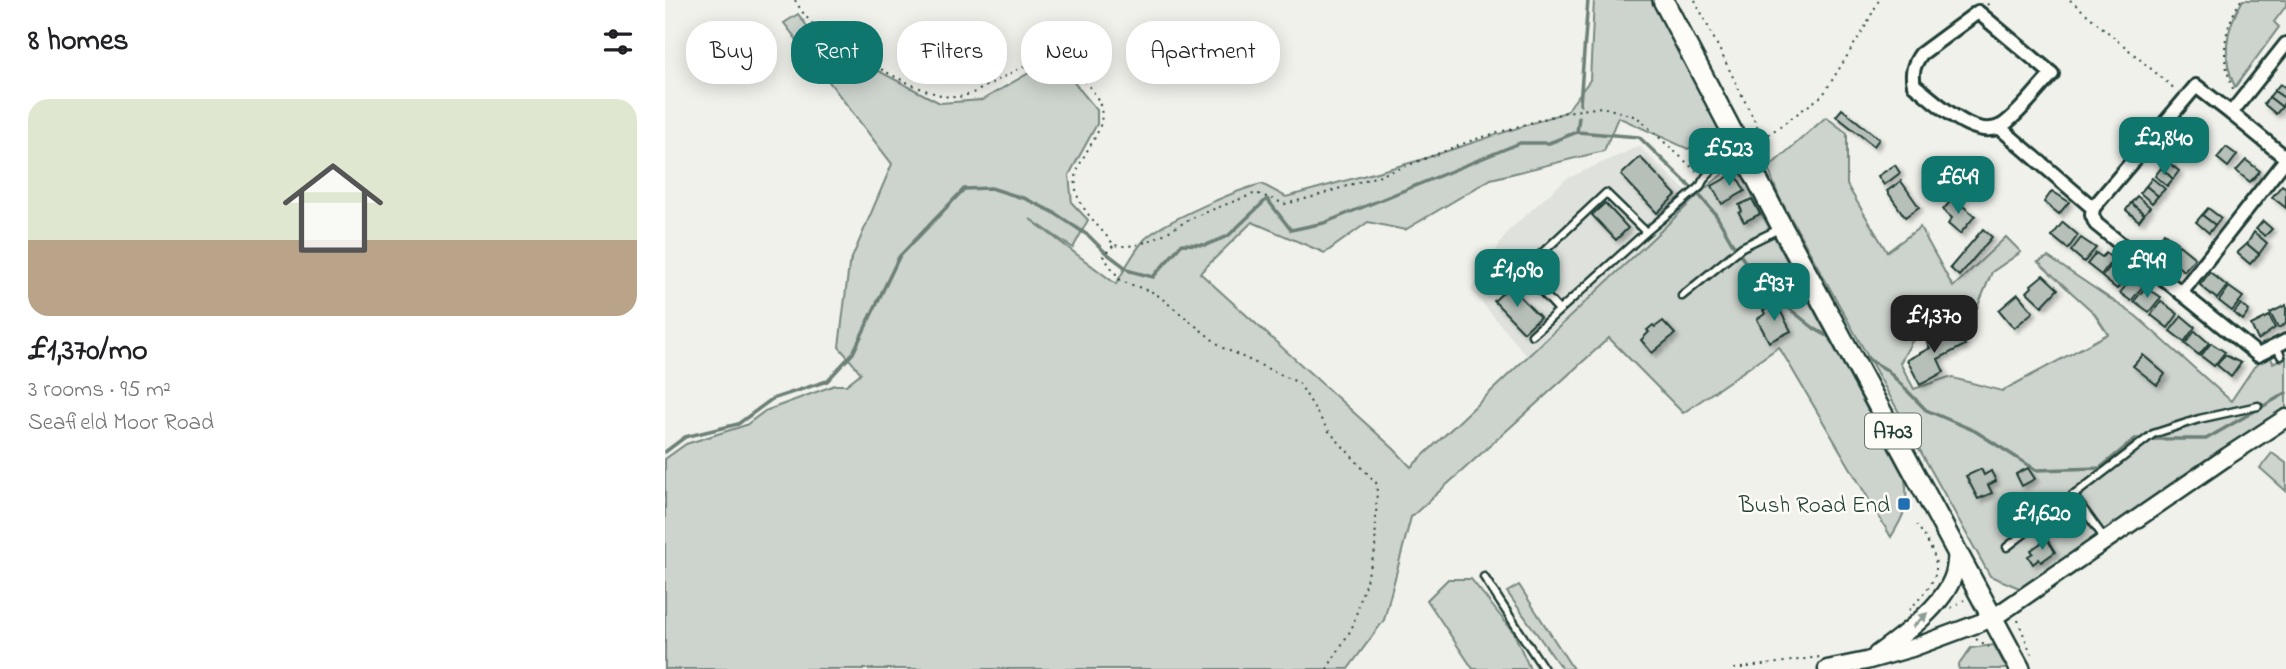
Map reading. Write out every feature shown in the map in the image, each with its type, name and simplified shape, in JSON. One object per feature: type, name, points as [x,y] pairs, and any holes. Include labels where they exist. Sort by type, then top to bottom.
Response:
[{"type":"main road","name":"A703","points":[[1663,0],[1782,228],[2020,669]]},
{"type":"street","points":[[1999,127],[2006,124],[2052,74],[1978,12],[1921,54],[1913,68],[1915,85],[1969,126],[1986,129],[1999,127],[2093,208]]},
{"type":"street","points":[[2235,108],[2286,44]]},
{"type":"street","points":[[2181,293],[2286,159],[2235,108],[2196,86],[2093,208],[2092,215],[2096,224],[2181,293],[2258,355],[2281,348]]},
{"type":"street","points":[[1827,662],[1866,661],[1912,648],[1993,618],[2286,418]]},
{"type":"street","points":[[1866,661],[1903,635],[1934,606],[1954,576],[1957,551]]},
{"type":"lane","points":[[1532,335],[1646,232],[1696,191],[1704,177],[1725,160],[1743,151]]},
{"type":"lane","points":[[1559,310],[1523,271],[1606,193],[1646,232]]},
{"type":"lane","points":[[1682,296],[1742,247],[1782,228]]},
{"type":"lane","points":[[2007,547],[2153,434],[2199,419],[2258,406]]},
{"type":"lane","points":[[2073,495],[2107,541]]},
{"type":"lane","points":[[1484,577],[1544,669]]},
{"type":"path","points":[[795,0],[813,24],[841,46],[904,81],[944,97],[973,93],[1025,66],[1051,60],[1065,63],[1091,88],[1102,114],[1101,128],[1076,172],[1076,194],[1114,245],[1121,246],[1159,237],[1195,217],[1256,193],[1285,204],[1395,170],[1469,141],[1566,112],[1602,107],[1637,117],[1704,177]]},
{"type":"path","points":[[1695,0],[1764,139]]},
{"type":"path","points":[[1743,151],[1764,139],[1822,94],[1878,0]]},
{"type":"path","points":[[2069,0],[2186,98]]},
{"type":"path","points":[[2235,108],[2224,57],[2227,27],[2241,0]]},
{"type":"path","points":[[1114,245],[1103,256],[1121,281],[1155,293],[1223,348],[1299,383],[1327,429],[1377,484],[1375,551],[1352,628],[1327,669]]},
{"type":"path","points":[[1907,612],[1930,588],[1937,572],[1931,547],[1917,526]]},
{"type":"path","points":[[1734,669],[1827,662]]},
{"type":"shaded area","points":[[1594,0],[1656,0],[1723,131],[1688,149],[1618,117],[1604,151],[1491,179],[1405,230],[1368,222],[1325,253],[1252,222],[1200,273],[1411,467],[1707,187],[1737,162],[1759,209],[1905,479],[1905,510],[1891,537],[1779,347],[1683,413],[1609,338],[1411,517],[1384,620],[1348,669],[665,669],[665,459],[686,444],[746,425],[765,411],[835,385],[846,385],[861,373],[839,347],[849,265],[892,164],[831,84],[883,84],[883,73],[897,81],[897,84],[903,84],[940,103],[982,100],[1021,78],[1021,84],[1075,84],[1097,110],[1097,124],[1069,175],[1072,203],[1088,220],[1073,248],[1030,219],[1116,284],[1145,239],[1201,207],[1262,184],[1286,197],[1417,161],[1566,112],[1590,80]]},
{"type":"shaded area","points":[[2243,0],[2286,0],[2286,6],[2274,22],[2279,27],[2235,87],[2228,65],[2227,42]]},
{"type":"shaded area","points":[[798,14],[803,21],[791,21],[791,32],[784,23]]},
{"type":"shaded area","points":[[1826,117],[1847,133],[1847,185],[1887,252],[1920,227],[1953,287],[2006,237],[2021,252],[1992,272],[1977,308],[1912,341],[1900,363],[1914,389],[1949,377],[2002,391],[2108,334],[2094,313],[2038,262],[2048,257],[2136,316],[2231,401],[2254,367],[2270,355],[2273,363],[2286,357],[2286,410],[2022,589],[1990,576],[1779,197],[1768,168]]},
{"type":"shaded area","points":[[1639,146],[1694,199],[1527,356],[1471,290],[1508,231],[1566,179]]},
{"type":"shaded area","points":[[2272,453],[2286,463],[2286,491],[2260,468]]},
{"type":"shaded area","points":[[1448,579],[1471,579],[1514,633],[1530,669],[1473,669],[1427,600]]},
{"type":"shaded area","points":[[1519,585],[1573,669],[1562,669],[1507,592]]},
{"type":"shaded area","points":[[1994,645],[2007,669],[1959,669],[1958,666],[1971,648]]},
{"type":"building","points":[[2280,84],[2286,88],[2286,99],[2274,91]]},
{"type":"building","points":[[2274,91],[2286,99],[2282,107],[2269,97]]},
{"type":"building","points":[[2269,97],[2282,107],[2276,114],[2264,104]]},
{"type":"building","points":[[1842,109],[1879,139],[1874,146],[1836,116]]},
{"type":"building","points":[[2226,147],[2237,155],[2228,167],[2217,158]]},
{"type":"building","points":[[1640,157],[1676,195],[1657,213],[1621,175]]},
{"type":"building","points":[[2246,160],[2260,171],[2250,182],[2236,171]]},
{"type":"building","points":[[2167,161],[2179,171],[2173,179],[2161,168]]},
{"type":"building","points":[[1895,165],[1900,173],[1884,185],[1878,176]]},
{"type":"building","points":[[2161,168],[2173,179],[2167,186],[2155,176]]},
{"type":"building","points":[[1735,173],[1745,191],[1722,204],[1712,186]]},
{"type":"building","points":[[2152,178],[2165,189],[2158,196],[2146,186]]},
{"type":"building","points":[[1901,181],[1919,207],[1905,217],[1887,191]]},
{"type":"building","points":[[2282,185],[2286,188],[2286,208],[2272,197]]},
{"type":"building","points":[[2146,186],[2158,196],[2152,203],[2140,193]]},
{"type":"building","points":[[2052,191],[2069,202],[2059,214],[2044,202]]},
{"type":"building","points":[[2137,196],[2150,207],[2144,214],[2131,203]]},
{"type":"building","points":[[1953,198],[1975,216],[1960,234],[1948,224],[1952,218],[1943,210]]},
{"type":"building","points":[[1752,199],[1760,214],[1744,222],[1739,213],[1742,211],[1739,205]]},
{"type":"building","points":[[1605,203],[1628,228],[1616,240],[1592,215]]},
{"type":"building","points":[[2131,203],[2144,214],[2139,221],[2126,210]]},
{"type":"building","points":[[2208,208],[2221,218],[2215,225],[2202,215]]},
{"type":"building","points":[[2202,215],[2215,225],[2209,233],[2196,222]]},
{"type":"building","points":[[2263,221],[2272,229],[2265,236],[2256,229]]},
{"type":"building","points":[[2063,222],[2078,235],[2068,249],[2052,236]]},
{"type":"building","points":[[1983,229],[1992,237],[1959,276],[1950,268]]},
{"type":"building","points":[[2254,232],[2267,243],[2259,254],[2247,244]]},
{"type":"building","points":[[2164,233],[2177,243],[2167,255],[2153,247]]},
{"type":"building","points":[[2081,238],[2096,248],[2084,262],[2071,251]]},
{"type":"building","points":[[2247,244],[2259,254],[2250,264],[2237,253]]},
{"type":"building","points":[[2179,245],[2195,258],[2184,271],[2168,259]]},
{"type":"building","points":[[2096,253],[2102,257],[2106,253],[2113,259],[2101,275],[2087,264]]},
{"type":"building","points":[[2113,263],[2130,273],[2117,289],[2102,277]]},
{"type":"building","points":[[2210,272],[2227,286],[2217,299],[2200,285]]},
{"type":"building","points":[[2043,275],[2058,289],[2042,306],[2027,292]]},
{"type":"building","points":[[2131,279],[2143,286],[2131,301],[2120,293]]},
{"type":"building","points":[[1510,286],[1540,317],[1524,332],[1494,301]]},
{"type":"building","points":[[2229,287],[2243,297],[2232,311],[2219,301]]},
{"type":"building","points":[[2145,288],[2161,297],[2149,312],[2134,301]]},
{"type":"building","points":[[2018,294],[2033,312],[2014,328],[1999,310]]},
{"type":"building","points":[[2161,301],[2178,314],[2168,328],[2151,315]]},
{"type":"building","points":[[1776,303],[1791,331],[1769,342],[1757,319],[1765,314],[1763,310]]},
{"type":"building","points":[[2241,304],[2249,311],[2243,320],[2234,313]]},
{"type":"building","points":[[2286,305],[2286,324],[2278,328],[2270,313]]},
{"type":"building","points":[[2182,316],[2195,327],[2184,342],[2170,331]]},
{"type":"building","points":[[2269,316],[2275,328],[2258,340],[2251,325]]},
{"type":"building","points":[[1663,321],[1675,334],[1652,353],[1641,340],[1649,332],[1647,330]]},
{"type":"building","points":[[1946,327],[1952,339],[1960,334],[1965,345],[1938,359],[1944,372],[1920,385],[1907,360],[1930,348],[1925,338]]},
{"type":"building","points":[[2195,331],[2209,343],[2199,355],[2185,344]]},
{"type":"building","points":[[2211,343],[2225,352],[2214,366],[2201,356]]},
{"type":"building","points":[[2143,355],[2165,374],[2157,385],[2133,366]]},
{"type":"building","points":[[2225,355],[2241,363],[2231,377],[2217,365]]},
{"type":"building","points":[[2028,468],[2035,479],[2022,486],[2016,474]]},
{"type":"building","points":[[1981,469],[1984,475],[1991,471],[1996,481],[1988,485],[1992,493],[1978,499],[1966,476]]},
{"type":"building","points":[[2047,539],[2055,552],[2033,564],[2028,556],[2033,553],[2031,550]]},
{"type":"waterway","points":[[1580,104],[1588,0]]},
{"type":"waterway","points":[[1577,132],[1579,117]]},
{"type":"waterway","points":[[665,452],[685,437],[738,424],[772,399],[827,381],[853,353],[899,257],[964,189],[991,188],[1026,199],[1053,212],[1089,236],[1130,271],[1153,277],[1182,244],[1206,245],[1228,236],[1267,199],[1291,230],[1324,223],[1520,143],[1549,143],[1577,132],[1639,137],[1716,215],[1762,287],[1815,329],[1833,339]]},
{"type":"waterway","points":[[1861,355],[1887,370],[1926,410],[1975,431],[2036,470],[2100,468],[2135,439],[2206,439],[2286,393]]},
{"type":"place","name":"Bush Road End","points":[[1904,504]]}]
